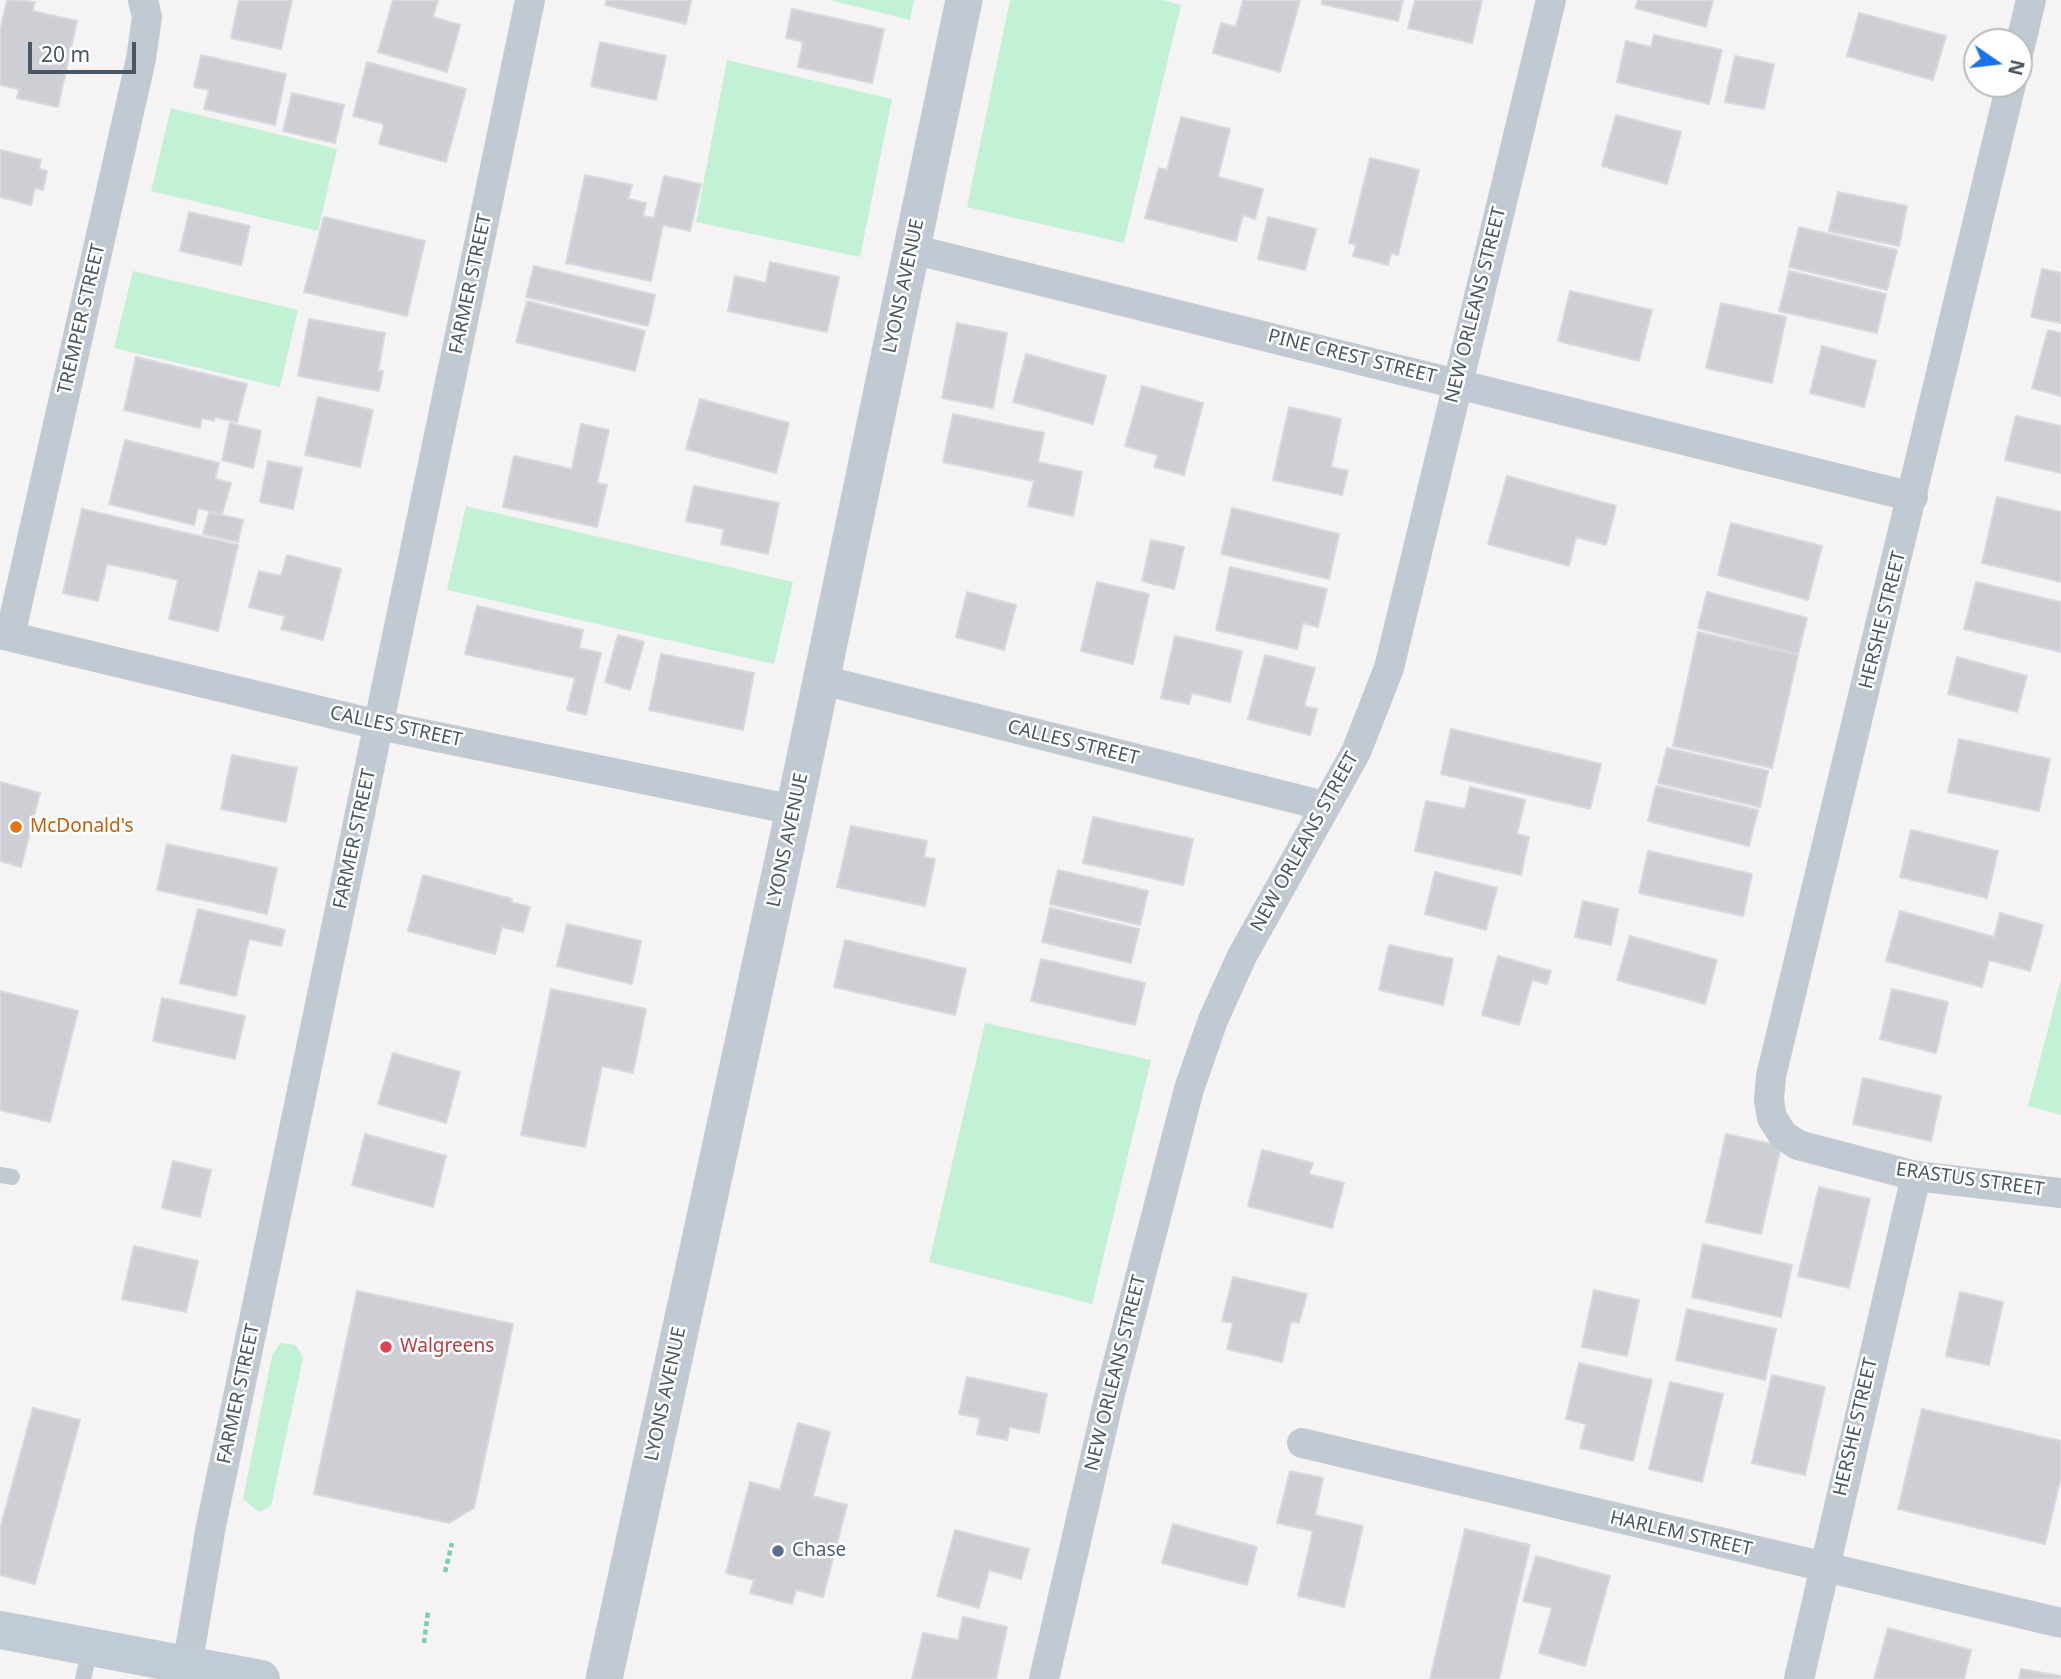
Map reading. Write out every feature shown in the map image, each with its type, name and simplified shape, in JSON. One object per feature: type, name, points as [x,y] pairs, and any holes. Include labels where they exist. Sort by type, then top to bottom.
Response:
[{"type":"main road","points":[[0,1630],[86,1663],[261,1679]]},
{"type":"street","name":"TREMPER STREET","points":[[5,635],[141,60],[147,17],[143,0]]},
{"type":"street","name":"FARMER STREET","points":[[186,1673],[211,1526],[530,0]]},
{"type":"street","name":"LYONS AVENUE","points":[[604,1679],[822,680],[964,0]]},
{"type":"street","name":"NEW ORLEANS STREET","points":[[1044,1679],[1110,1394],[1189,1089],[1213,1020],[1242,956],[1356,752],[1389,668],[1551,0]]},
{"type":"street","points":[[2024,28],[2031,0]]},
{"type":"street","name":"HERSHE STREET","points":[[1798,1145],[1783,1135],[1772,1118],[1769,1100],[1771,1076],[2008,98]]},
{"type":"street","name":"PINE CREST STREET","points":[[912,249],[1458,382],[1913,497]]},
{"type":"street","name":"CALLES STREET","points":[[5,635],[379,725],[794,810]]},
{"type":"street","name":"CALLES STREET","points":[[822,680],[1325,806]]},
{"type":"street","name":"ERASTUS STREET","points":[[1798,1145],[1916,1176],[2061,1193]]},
{"type":"street","name":"HERSHE STREET","points":[[1799,1679],[1916,1176]]},
{"type":"street","name":"HARLEM STREET","points":[[1302,1443],[2061,1623]]},
{"type":"path","points":[[445,1572],[452,1543]]},
{"type":"path","points":[[424,1643],[428,1612]]},
{"type":"green space","points":[[829,0],[914,0],[910,20]]},
{"type":"green space","points":[[1010,0],[1163,0],[1181,5],[1124,243],[967,207]]},
{"type":"green space","points":[[727,60],[892,99],[860,257],[696,222]]},
{"type":"green space","points":[[171,108],[337,149],[318,231],[151,191]]},
{"type":"green space","points":[[133,271],[298,310],[280,387],[114,348]]},
{"type":"green space","points":[[466,506],[793,582],[774,664],[447,590]]},
{"type":"green space","points":[[2061,979],[2061,1115],[2028,1106]]},
{"type":"green space","points":[[985,1023],[1151,1060],[1092,1304],[929,1262]]},
{"type":"green space","points":[[280,1343],[296,1345],[303,1358],[271,1506],[259,1512],[243,1499],[272,1356]]},
{"type":"building","points":[[7,0],[35,2],[32,11],[77,21],[58,107],[17,98],[19,89],[0,85],[0,31]]},
{"type":"building","points":[[239,0],[292,0],[281,49],[231,38]]},
{"type":"building","points":[[393,0],[438,0],[433,17],[460,25],[447,72],[378,52]]},
{"type":"building","points":[[607,0],[691,0],[686,24],[605,5]]},
{"type":"building","points":[[1243,0],[1300,0],[1280,72],[1213,53],[1221,23],[1236,27]]},
{"type":"building","points":[[1322,0],[1403,0],[1398,21],[1322,4]]},
{"type":"building","points":[[1415,0],[1482,0],[1472,43],[1408,28]]},
{"type":"building","points":[[1638,0],[1713,0],[1706,27],[1635,8]]},
{"type":"building","points":[[792,9],[884,29],[872,83],[798,67],[803,42],[786,38]]},
{"type":"building","points":[[1859,13],[1946,36],[1933,80],[1847,56]]},
{"type":"building","points":[[1654,35],[1722,50],[1709,104],[1617,82],[1626,41],[1651,47]]},
{"type":"building","points":[[600,42],[666,56],[656,100],[591,86]]},
{"type":"building","points":[[201,55],[286,74],[275,125],[204,109],[209,90],[194,87]]},
{"type":"building","points":[[1735,56],[1774,64],[1764,109],[1725,102]]},
{"type":"building","points":[[367,62],[466,89],[446,162],[379,144],[384,124],[353,116]]},
{"type":"building","points":[[292,93],[344,105],[335,143],[283,131]]},
{"type":"building","points":[[1616,115],[1681,132],[1667,184],[1602,166]]},
{"type":"building","points":[[1181,117],[1230,129],[1218,177],[1263,189],[1255,219],[1243,215],[1236,241],[1145,218],[1159,168],[1167,170]]},
{"type":"building","points":[[0,150],[41,160],[39,169],[47,171],[43,190],[35,188],[31,205],[0,197]]},
{"type":"building","points":[[1370,158],[1419,170],[1398,255],[1391,253],[1388,265],[1353,256],[1356,245],[1349,243]]},
{"type":"building","points":[[585,175],[632,185],[628,199],[646,203],[643,216],[654,218],[664,176],[701,184],[690,231],[663,225],[651,281],[566,263]]},
{"type":"building","points":[[1838,192],[1907,206],[1899,246],[1829,231]]},
{"type":"building","points":[[189,212],[250,226],[241,265],[180,251]]},
{"type":"building","points":[[324,217],[425,241],[407,316],[304,292]]},
{"type":"building","points":[[1268,217],[1316,229],[1305,270],[1258,259]]},
{"type":"building","points":[[1799,227],[1897,250],[1887,290],[1789,267]]},
{"type":"building","points":[[770,262],[839,277],[827,332],[728,311],[735,276],[766,283]]},
{"type":"building","points":[[534,266],[655,295],[648,326],[526,297]]},
{"type":"building","points":[[2042,269],[2061,273],[2061,323],[2031,317]]},
{"type":"building","points":[[1789,271],[1886,294],[1877,333],[1779,311]]},
{"type":"building","points":[[1570,291],[1652,310],[1639,361],[1558,341]]},
{"type":"building","points":[[527,301],[645,331],[635,371],[516,342]]},
{"type":"building","points":[[1721,303],[1786,317],[1772,383],[1706,368]]},
{"type":"building","points":[[309,319],[385,333],[378,371],[383,371],[379,391],[298,376]]},
{"type":"building","points":[[957,323],[1007,333],[993,408],[942,398]]},
{"type":"building","points":[[2048,330],[2061,333],[2061,396],[2032,388]]},
{"type":"building","points":[[1822,346],[1876,361],[1864,407],[1810,393]]},
{"type":"building","points":[[1026,354],[1106,376],[1093,424],[1013,402]]},
{"type":"building","points":[[136,357],[247,384],[237,422],[215,417],[214,421],[202,418],[200,428],[124,410]]},
{"type":"building","points":[[1142,386],[1203,403],[1184,475],[1154,467],[1158,455],[1125,446]]},
{"type":"building","points":[[318,397],[373,410],[360,467],[305,455]]},
{"type":"building","points":[[700,399],[789,423],[776,473],[686,449]]},
{"type":"building","points":[[1289,407],[1341,419],[1331,467],[1348,471],[1342,495],[1273,480]]},
{"type":"building","points":[[953,414],[1044,433],[1038,462],[1082,472],[1073,516],[1028,506],[1034,481],[943,462]]},
{"type":"building","points":[[2016,416],[2061,426],[2061,473],[2005,460]]},
{"type":"building","points":[[230,423],[261,431],[253,468],[222,460]]},
{"type":"building","points":[[581,424],[609,430],[597,483],[607,485],[597,527],[503,507],[514,456],[572,469]]},
{"type":"building","points":[[125,440],[219,463],[215,479],[231,483],[222,514],[198,508],[194,525],[109,504]]},
{"type":"building","points":[[268,461],[302,468],[293,509],[260,502]]},
{"type":"building","points":[[1507,476],[1616,506],[1606,545],[1576,537],[1569,566],[1488,544]]},
{"type":"building","points":[[694,486],[779,503],[768,554],[721,544],[724,529],[686,521]]},
{"type":"building","points":[[1997,497],[2061,512],[2061,582],[1982,563]]},
{"type":"building","points":[[1232,508],[1339,534],[1329,579],[1221,554]]},
{"type":"building","points":[[82,509],[238,545],[218,631],[169,619],[178,580],[150,573],[107,564],[98,601],[63,593]]},
{"type":"building","points":[[209,512],[243,520],[238,542],[203,534]]},
{"type":"building","points":[[1731,523],[1822,546],[1808,600],[1718,575]]},
{"type":"building","points":[[1151,540],[1184,547],[1174,589],[1142,581]]},
{"type":"building","points":[[287,555],[341,569],[323,640],[281,629],[285,616],[249,607],[259,571],[281,576]]},
{"type":"building","points":[[1230,567],[1327,589],[1318,627],[1303,623],[1297,649],[1216,630]]},
{"type":"building","points":[[1097,582],[1149,594],[1133,664],[1081,651]]},
{"type":"building","points":[[1976,582],[2061,602],[2061,652],[1964,629]]},
{"type":"building","points":[[967,592],[1016,605],[1004,650],[956,637]]},
{"type":"building","points":[[1707,592],[1807,618],[1798,654],[1698,628]]},
{"type":"building","points":[[477,606],[583,630],[579,648],[601,653],[586,715],[567,710],[575,678],[465,654]]},
{"type":"building","points":[[1698,632],[1798,655],[1772,768],[1673,746]]},
{"type":"building","points":[[618,635],[644,642],[630,690],[605,682]]},
{"type":"building","points":[[1175,636],[1242,651],[1230,702],[1192,693],[1189,704],[1161,698]]},
{"type":"building","points":[[661,654],[754,673],[743,730],[649,710]]},
{"type":"building","points":[[1265,655],[1315,668],[1304,706],[1317,709],[1310,735],[1248,719]]},
{"type":"building","points":[[1957,657],[2027,676],[2017,712],[1948,694]]},
{"type":"building","points":[[1451,729],[1601,764],[1590,809],[1441,774]]},
{"type":"building","points":[[1959,739],[2050,759],[2039,811],[1948,792]]},
{"type":"building","points":[[1667,748],[1768,771],[1760,807],[1658,783]]},
{"type":"building","points":[[232,755],[297,768],[286,822],[221,809]]},
{"type":"building","name":"McDonald's","points":[[0,782],[40,793],[21,867],[0,861]]},
{"type":"building","points":[[1656,786],[1758,810],[1749,846],[1648,821]]},
{"type":"building","points":[[1470,787],[1525,800],[1517,834],[1529,837],[1521,875],[1415,851],[1426,801],[1465,809]]},
{"type":"building","points":[[1093,817],[1193,839],[1183,885],[1083,863]]},
{"type":"building","points":[[851,826],[927,841],[924,857],[935,859],[925,906],[837,887]]},
{"type":"building","points":[[1911,830],[1998,851],[1987,898],[1900,877]]},
{"type":"building","points":[[167,844],[277,868],[267,914],[157,890]]},
{"type":"building","points":[[1648,851],[1752,874],[1743,916],[1639,893]]},
{"type":"building","points":[[1058,870],[1148,891],[1140,925],[1050,904]]},
{"type":"building","points":[[1435,872],[1497,888],[1486,930],[1425,914]]},
{"type":"building","points":[[423,875],[512,899],[511,902],[530,907],[523,932],[502,927],[495,954],[408,931]]},
{"type":"building","points":[[1583,901],[1618,909],[1611,945],[1575,937]]},
{"type":"building","points":[[1050,908],[1139,929],[1131,963],[1042,942]]},
{"type":"building","points":[[198,909],[285,930],[281,946],[249,939],[236,996],[180,983]]},
{"type":"building","points":[[1900,911],[1994,937],[2000,913],[2043,925],[2030,971],[1989,960],[1982,987],[1886,961]]},
{"type":"building","points":[[567,924],[641,941],[632,984],[557,966]]},
{"type":"building","points":[[1630,936],[1717,960],[1705,1004],[1617,980]]},
{"type":"building","points":[[845,940],[966,969],[955,1015],[834,987]]},
{"type":"building","points":[[1389,945],[1453,959],[1443,1005],[1379,990]]},
{"type":"building","points":[[1498,956],[1551,971],[1547,984],[1532,980],[1519,1025],[1482,1015]]},
{"type":"building","points":[[1041,959],[1145,983],[1135,1025],[1031,1001]]},
{"type":"building","points":[[551,989],[646,1009],[633,1073],[602,1066],[585,1147],[521,1135]]},
{"type":"building","points":[[1892,989],[1948,1002],[1936,1053],[1880,1039]]},
{"type":"building","points":[[0,991],[78,1011],[50,1122],[0,1110]]},
{"type":"building","points":[[162,998],[245,1016],[235,1059],[153,1041]]},
{"type":"building","points":[[393,1053],[460,1072],[446,1123],[378,1104]]},
{"type":"building","points":[[1863,1078],[1941,1096],[1931,1141],[1853,1124]]},
{"type":"building","points":[[365,1134],[446,1156],[433,1207],[352,1185]]},
{"type":"building","points":[[1726,1134],[1781,1146],[1761,1234],[1706,1222]]},
{"type":"building","points":[[1262,1150],[1313,1163],[1309,1174],[1344,1183],[1332,1228],[1248,1206]]},
{"type":"building","points":[[173,1161],[211,1170],[200,1217],[162,1208]]},
{"type":"building","points":[[1819,1187],[1870,1199],[1849,1288],[1798,1276]]},
{"type":"building","points":[[1703,1244],[1792,1265],[1781,1317],[1692,1297]]},
{"type":"building","points":[[134,1246],[198,1261],[186,1312],[122,1299]]},
{"type":"building","points":[[1233,1277],[1307,1294],[1299,1323],[1291,1321],[1282,1362],[1227,1349],[1233,1323],[1222,1321]]},
{"type":"building","points":[[1594,1290],[1639,1300],[1627,1356],[1582,1347]]},
{"type":"building","name":"Walgreens","points":[[357,1291],[513,1324],[474,1508],[449,1523],[314,1494]]},
{"type":"building","points":[[1960,1292],[2003,1302],[1989,1365],[1946,1356]]},
{"type":"building","points":[[1687,1309],[1776,1329],[1765,1380],[1676,1360]]},
{"type":"building","points":[[1579,1363],[1652,1380],[1633,1461],[1580,1448],[1586,1424],[1566,1419]]},
{"type":"building","points":[[1772,1375],[1825,1387],[1805,1475],[1752,1463]]},
{"type":"building","points":[[967,1377],[1047,1394],[1039,1433],[1010,1427],[1007,1440],[977,1434],[980,1418],[959,1414]]},
{"type":"building","points":[[1670,1382],[1723,1394],[1702,1482],[1649,1469]]},
{"type":"building","points":[[33,1408],[80,1420],[35,1584],[0,1575],[0,1529]]},
{"type":"building","points":[[1922,1409],[2061,1441],[2061,1477],[2045,1544],[1898,1509]]},
{"type":"building","points":[[798,1423],[830,1432],[813,1496],[847,1505],[823,1597],[796,1590],[792,1604],[750,1593],[754,1580],[726,1573],[750,1482],[780,1490]]},
{"type":"building","points":[[1290,1471],[1323,1478],[1315,1515],[1363,1526],[1344,1607],[1298,1596],[1313,1531],[1277,1523]]},
{"type":"building","points":[[1173,1524],[1257,1547],[1247,1585],[1162,1563]]},
{"type":"building","points":[[1465,1529],[1530,1545],[1499,1679],[1430,1679]]},
{"type":"building","points":[[955,1530],[1029,1549],[1021,1579],[989,1570],[979,1608],[937,1596]]},
{"type":"building","points":[[1536,1556],[1610,1576],[1585,1666],[1539,1653],[1552,1608],[1523,1601]]},
{"type":"building","points":[[963,1617],[1007,1627],[996,1679],[912,1679],[923,1633],[958,1640]]},
{"type":"building","points":[[1888,1628],[1971,1650],[1964,1679],[1874,1679]]},
{"type":"building","points":[[2021,1669],[2061,1676],[2061,1679],[2019,1679]]},
{"type":"place","name":"McDonald's","points":[[16,827]]},
{"type":"place","name":"Walgreens","points":[[386,1347]]},
{"type":"place","name":"Chase","points":[[778,1551]]}]
